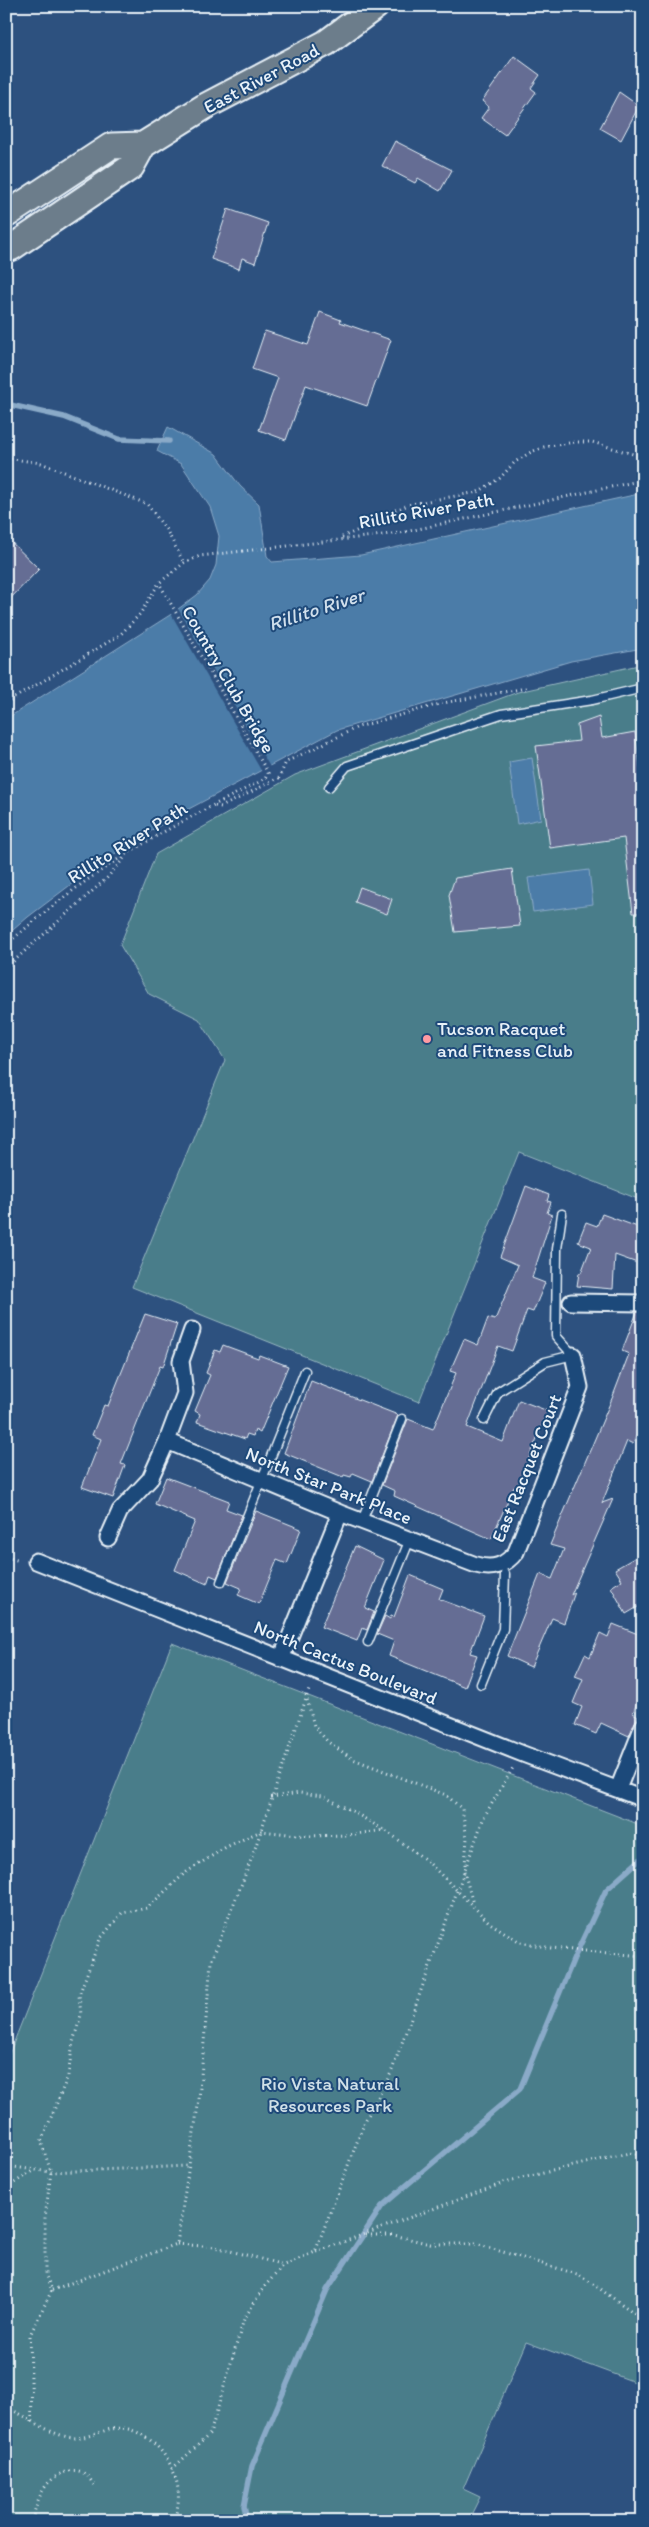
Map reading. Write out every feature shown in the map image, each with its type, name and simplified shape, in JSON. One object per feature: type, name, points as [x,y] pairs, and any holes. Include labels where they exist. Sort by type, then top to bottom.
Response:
[{"type":"main road","name":"East River Road","points":[[6,248],[131,167],[143,145],[204,107],[326,43],[376,6]]},
{"type":"main road","points":[[6,215],[111,146],[143,145]]},
{"type":"street","points":[[571,1302],[643,1303]]},
{"type":"street","points":[[108,1538],[120,1510],[150,1479],[167,1441],[185,1394],[181,1361],[192,1330]]},
{"type":"street","name":"East Racquet Court","points":[[476,1565],[487,1569],[503,1569],[516,1552],[580,1387],[573,1355]]},
{"type":"street","name":"North Star Park Place","points":[[167,1441],[260,1481],[476,1565]]},
{"type":"street","points":[[281,1659],[340,1513]]},
{"type":"street","name":"North Cactus Boulevard","points":[[36,1561],[523,1754],[643,1799]]},
{"type":"street","points":[[618,1789],[643,1726]]},
{"type":"lane","points":[[328,787],[348,766],[501,714],[592,700],[643,688]]},
{"type":"lane","points":[[484,1420],[498,1392],[545,1362],[573,1355],[556,1336],[557,1249],[562,1214]]},
{"type":"lane","points":[[221,1582],[305,1371]]},
{"type":"lane","points":[[362,1521],[402,1419]]},
{"type":"lane","points":[[368,1642],[410,1539]]},
{"type":"lane","points":[[481,1684],[502,1629],[503,1569]]},
{"type":"path","points":[[339,538],[405,506],[447,496],[478,492],[500,478],[523,457],[544,447],[575,442],[592,442],[643,457]]},
{"type":"path","points":[[6,458],[41,463],[147,504],[167,531],[184,563]]},
{"type":"path","name":"Rillito River Path","points":[[6,702],[120,635],[140,614],[159,584],[184,563],[211,554],[339,538],[400,533],[450,524],[643,480]]},
{"type":"path","name":"Country Club Bridge","points":[[159,584],[268,773]]},
{"type":"path","points":[[213,806],[221,807],[279,778],[286,762],[358,727],[442,703],[526,688]]},
{"type":"path","name":"Rillito River Path","points":[[6,945],[58,902],[130,852],[265,779],[268,773]]},
{"type":"path","points":[[6,968],[106,879],[130,852]]},
{"type":"path","points":[[177,2244],[199,2099],[211,1962],[261,1831],[306,1695],[316,1672]]},
{"type":"path","points":[[306,1695],[314,1726],[328,1742],[353,1760],[446,1795],[462,1810],[467,1838],[464,1871],[474,1904]]},
{"type":"path","points":[[315,2252],[365,2121],[391,2073],[484,1817],[508,1774],[523,1754]]},
{"type":"path","points":[[271,1797],[300,1793],[323,1796],[384,1830],[426,1861],[474,1904],[490,1923],[520,1942],[551,1948],[643,1956]]},
{"type":"path","points":[[52,2290],[45,2274],[45,2218],[52,2172],[41,2142],[68,2076],[73,2042],[81,2015],[79,1995],[100,1939],[122,1913],[147,1908],[185,1873],[226,1847],[261,1831],[307,1836],[348,1835],[384,1830]]},
{"type":"path","points":[[172,2469],[210,2434],[244,2319],[264,2287],[284,2265],[509,2181],[630,2153],[643,2155]]},
{"type":"path","points":[[6,2166],[52,2172],[189,2166]]},
{"type":"path","points":[[6,2188],[35,2170]]},
{"type":"path","points":[[363,2235],[394,2235],[430,2244],[476,2244],[580,2274],[643,2319]]},
{"type":"path","points":[[32,2422],[30,2336],[52,2290],[177,2244],[215,2247],[284,2265]]},
{"type":"path","points":[[6,2408],[18,2411],[46,2431],[70,2438],[90,2436],[109,2428],[128,2429],[151,2442],[166,2458],[172,2469],[180,2497],[172,2521]]},
{"type":"path","points":[[22,2521],[32,2520],[38,2498],[48,2481],[62,2473],[74,2470],[85,2473],[96,2488]]},
{"type":"green space","name":"Tucson Racquet and Fitness Club","points":[[643,664],[643,1201],[519,1152],[419,1402],[132,1287],[225,1060],[199,1019],[149,994],[120,945],[156,854],[295,775],[518,692]]},
{"type":"green space","name":"Rio Vista Natural Resources Park","points":[[172,1643],[643,1826],[643,2385],[526,2342],[463,2489],[480,2497],[468,2521],[6,2521],[6,2062]]},
{"type":"water","name":"Rillito River","points":[[168,427],[216,454],[240,486],[259,504],[267,556],[272,562],[361,555],[643,493],[643,648],[571,661],[337,730],[170,819],[94,867],[6,936],[6,719],[170,615],[197,595],[210,580],[216,565],[219,536],[210,507],[181,464],[157,451]]},
{"type":"water","points":[[532,758],[541,819],[517,824],[509,762]]},
{"type":"water","points":[[589,870],[593,904],[533,912],[528,878]]},
{"type":"pier","points":[[177,607],[270,767],[262,772],[170,612]]},
{"type":"building","points":[[514,56],[540,75],[531,88],[536,92],[505,135],[481,118],[489,107],[482,101]]},
{"type":"building","points":[[619,92],[639,106],[621,140],[600,128]]},
{"type":"building","points":[[395,141],[452,170],[440,191],[418,178],[415,183],[382,166]]},
{"type":"building","points":[[228,209],[268,223],[255,263],[242,258],[239,269],[211,259]]},
{"type":"building","points":[[320,312],[341,320],[340,322],[391,340],[367,406],[306,385],[286,440],[259,430],[278,378],[252,369],[265,331],[308,345]]},
{"type":"building","points":[[6,537],[39,569],[6,603]]},
{"type":"building","points":[[599,717],[602,738],[635,732],[643,787],[643,913],[633,913],[624,838],[550,848],[536,746],[579,741],[577,725]]},
{"type":"building","points":[[512,869],[520,926],[455,932],[449,895],[455,878]]},
{"type":"building","points":[[360,887],[392,899],[387,914],[355,902]]},
{"type":"building","points":[[526,1186],[549,1195],[547,1201],[551,1202],[547,1213],[552,1215],[532,1278],[545,1283],[533,1312],[527,1310],[512,1351],[498,1346],[467,1427],[503,1442],[519,1400],[548,1411],[517,1488],[514,1487],[491,1539],[394,1496],[395,1491],[382,1485],[408,1419],[433,1429],[456,1373],[450,1371],[464,1339],[478,1345],[488,1318],[495,1320],[518,1265],[500,1257]]},
{"type":"building","points":[[602,1214],[643,1229],[643,1256],[640,1264],[615,1255],[613,1289],[577,1286],[579,1273],[581,1273],[591,1247],[578,1242],[586,1222],[597,1226]]},
{"type":"building","points":[[637,1312],[643,1312],[643,1420],[633,1444],[627,1441],[602,1503],[613,1499],[571,1595],[575,1592],[564,1623],[552,1618],[531,1667],[507,1656],[540,1574],[552,1579],[564,1549],[550,1545],[629,1354],[622,1351]]},
{"type":"building","points":[[145,1314],[177,1324],[163,1367],[160,1366],[121,1464],[125,1465],[113,1498],[82,1487],[101,1439],[92,1435],[104,1405],[108,1406]]},
{"type":"building","points":[[223,1345],[258,1358],[259,1355],[288,1366],[260,1433],[255,1430],[253,1436],[247,1434],[245,1439],[197,1422],[200,1414],[195,1411],[210,1375],[206,1373],[215,1350],[220,1352]]},
{"type":"building","points":[[311,1381],[398,1415],[372,1481],[353,1473],[351,1477],[344,1475],[343,1477],[284,1453]]},
{"type":"building","points":[[166,1477],[229,1501],[226,1509],[242,1515],[217,1578],[210,1575],[207,1584],[175,1570],[195,1521],[155,1504]]},
{"type":"building","points":[[256,1511],[301,1529],[287,1564],[277,1560],[259,1604],[238,1595],[241,1588],[227,1582]]},
{"type":"building","points":[[355,1546],[384,1560],[365,1608],[374,1612],[367,1630],[362,1628],[357,1641],[321,1627]]},
{"type":"building","points":[[643,1553],[643,1604],[626,1614],[611,1587],[622,1580],[615,1569]]},
{"type":"building","points":[[410,1575],[443,1589],[439,1599],[484,1616],[470,1653],[477,1655],[465,1687],[389,1656],[394,1641],[377,1634],[385,1616],[390,1619],[391,1616],[394,1617]]},
{"type":"building","points":[[613,1624],[643,1636],[643,1688],[633,1713],[638,1716],[629,1736],[601,1723],[596,1734],[575,1725],[582,1707],[573,1703],[583,1679],[575,1676],[585,1654],[590,1657],[600,1633],[608,1637]]},
{"type":"waterway","points":[[6,404],[64,417],[119,439],[169,441]]},
{"type":"waterway","points":[[247,2521],[244,2506],[252,2466],[327,2290],[382,2206],[520,2089],[574,1958],[606,1890],[643,1857]]},
{"type":"place","name":"Tucson Racquet and Fitness Club","points":[[427,1039]]}]
